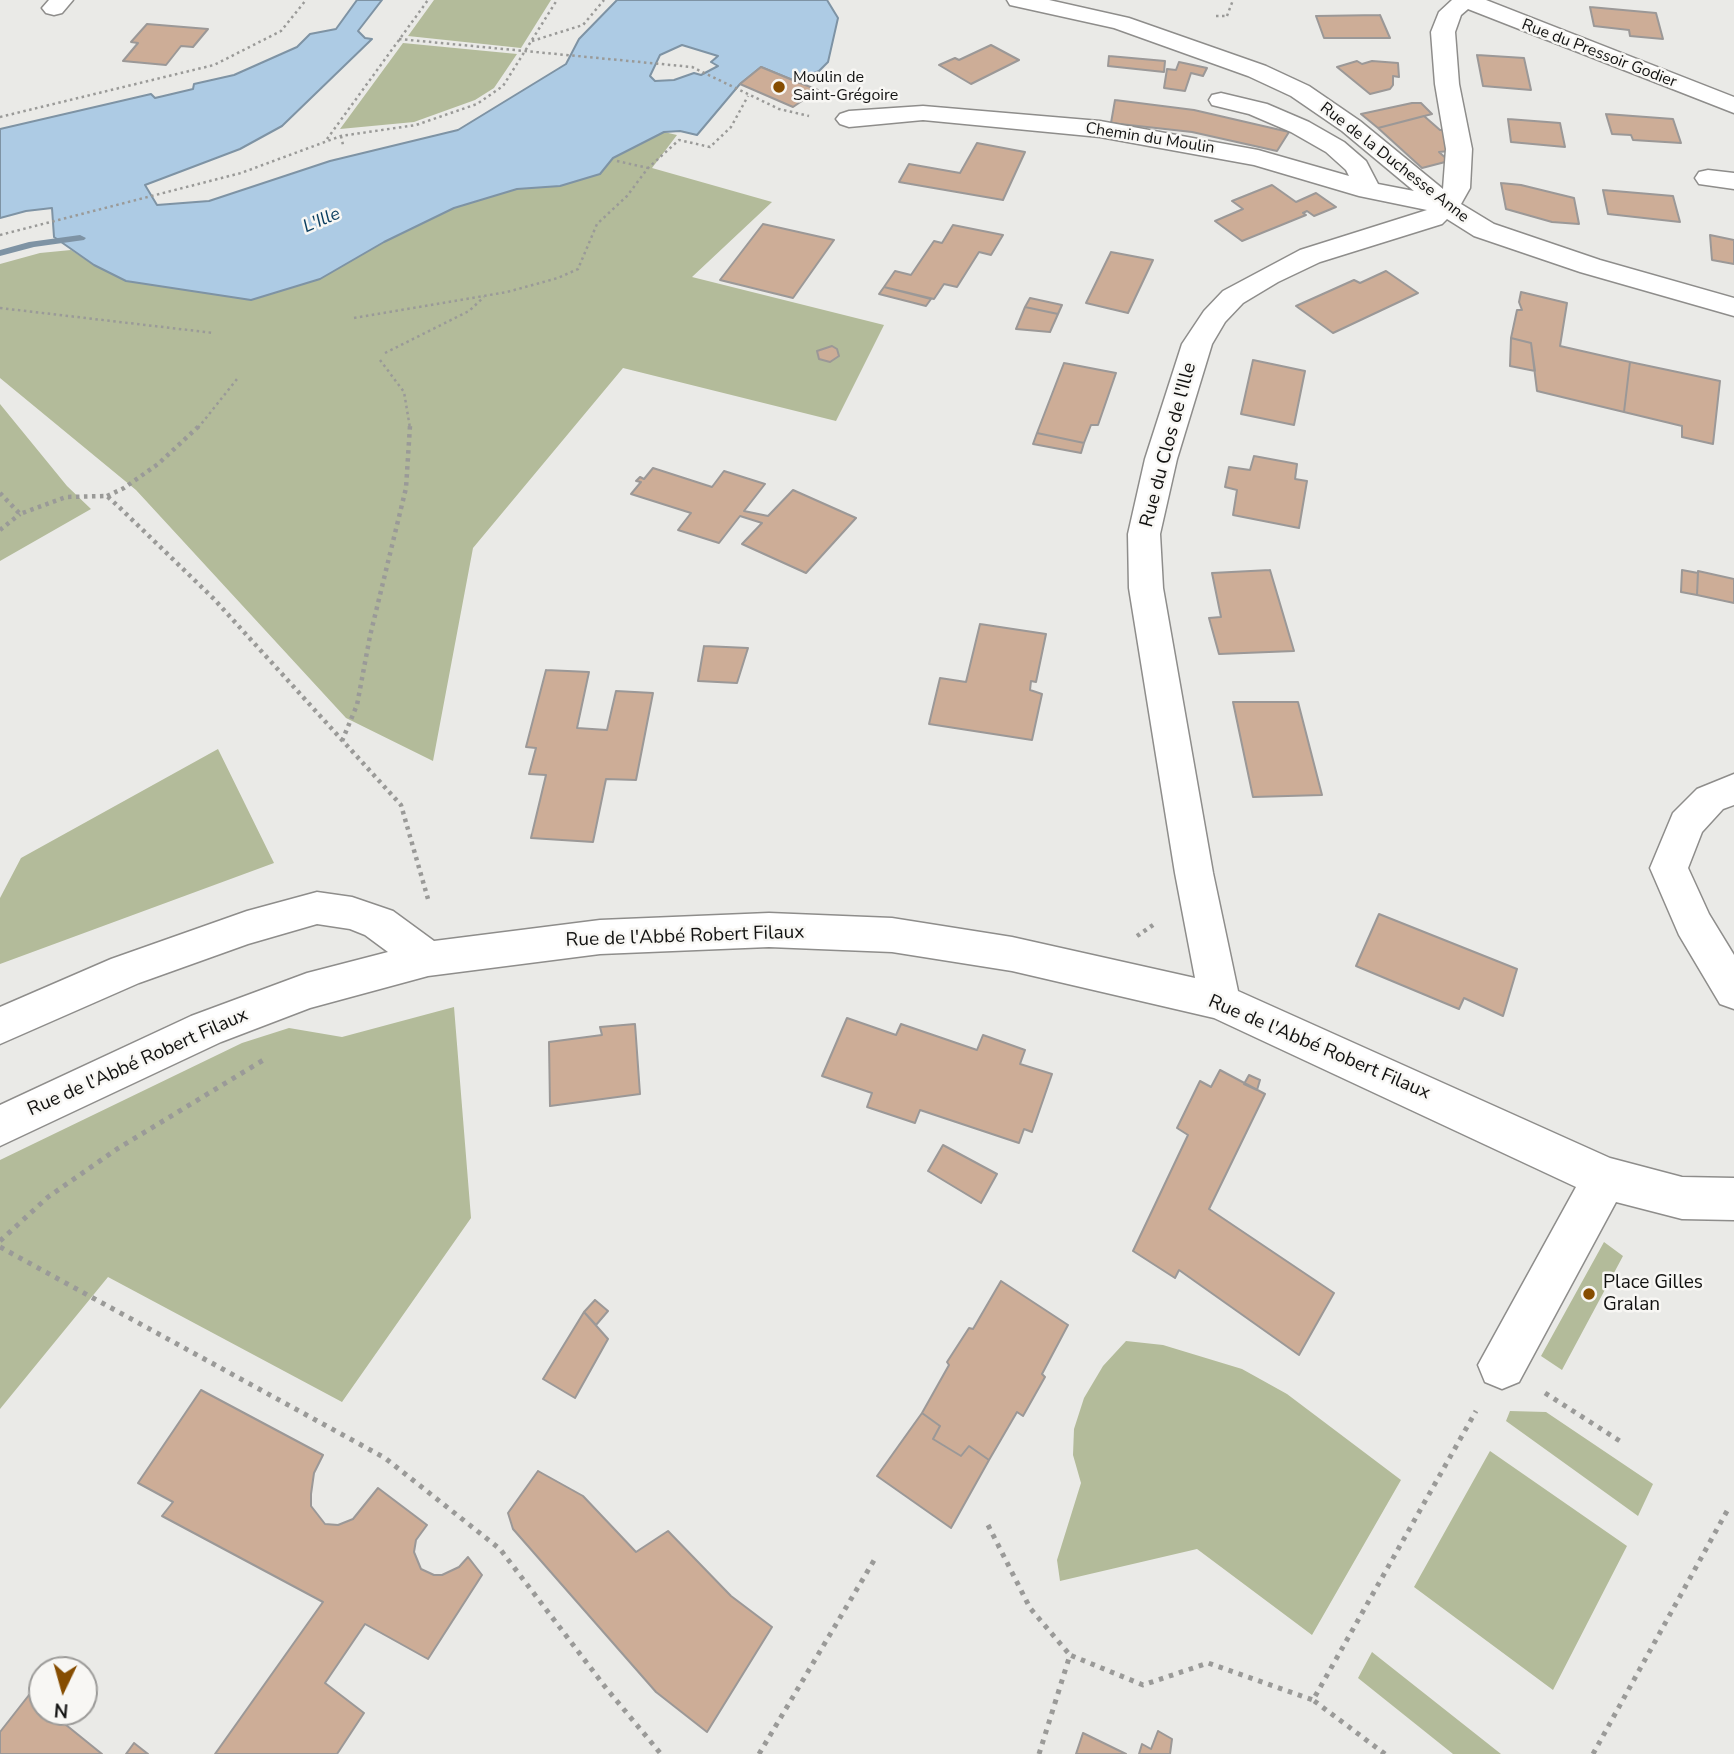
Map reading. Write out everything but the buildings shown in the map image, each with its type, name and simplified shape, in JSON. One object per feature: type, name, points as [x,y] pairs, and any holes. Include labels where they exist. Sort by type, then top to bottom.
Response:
[{"type":"street","name":"Rue de la Duchesse Anne","points":[[1018,0],[1121,23],[1210,53],[1300,91],[1351,126],[1462,218],[1484,230],[1590,266],[1734,307]]},
{"type":"street","points":[[1447,206],[1457,188],[1459,149],[1447,84],[1443,32],[1451,12],[1466,0]]},
{"type":"street","name":"Rue du Pressoir Godier","points":[[1466,0],[1734,106]]},
{"type":"street","points":[[1221,100],[1258,109],[1300,127],[1335,147],[1357,166],[1368,190]]},
{"type":"street","name":"Chemin du Moulin","points":[[849,119],[923,113],[1100,129],[1258,158],[1368,190],[1447,206]]},
{"type":"street","points":[[1708,177],[1734,180]]},
{"type":"street","name":"Rue du Clos de l'Ille","points":[[1220,1002],[1192,859],[1146,588],[1144,534],[1161,459],[1197,344],[1214,317],[1233,297],[1310,256],[1433,218],[1447,206]]},
{"type":"street","points":[[1734,789],[1710,799],[1686,824],[1669,868],[1693,923],[1734,991]]},
{"type":"street","points":[[0,1027],[125,971],[247,928],[317,908],[352,913],[379,923],[428,959]]},
{"type":"street","name":"Rue de l'Abbé Robert Filaux","points":[[0,1126],[206,1029],[306,990],[428,959],[600,937],[769,930],[892,936],[1012,954],[1220,1002],[1605,1178],[1682,1198],[1734,1199]]},
{"type":"street","points":[[1502,1365],[1605,1178]]},
{"type":"path","points":[[0,117],[214,65],[281,31],[306,0]]},
{"type":"path","points":[[326,140],[428,0]]},
{"type":"path","points":[[0,235],[241,173],[326,140],[416,125],[477,104],[503,86],[557,0]]},
{"type":"path","points":[[532,41],[583,25],[604,0]]},
{"type":"path","points":[[399,40],[692,66],[779,109],[833,121],[849,119]]},
{"type":"path","points":[[354,318],[485,296],[558,278],[578,269],[597,224],[627,196],[648,168],[679,140],[710,147],[731,127],[748,96]]},
{"type":"path","points":[[341,136],[343,145]]},
{"type":"path","points":[[617,161],[648,168]]},
{"type":"path","points":[[385,353],[469,311],[485,296]]},
{"type":"path","points":[[0,307],[214,333]]},
{"type":"path","points":[[342,741],[357,705],[370,636],[407,488],[411,431],[404,392],[380,360]]},
{"type":"path","points":[[0,530],[20,514],[66,497],[107,496],[124,488],[158,464],[197,429],[237,379]]},
{"type":"path","points":[[0,492],[20,514]]},
{"type":"path","points":[[107,496],[214,599],[401,805],[430,903],[428,959]]},
{"type":"path","points":[[0,1241],[48,1197],[117,1149],[276,1053]]},
{"type":"path","points":[[0,1247],[385,1458],[500,1549],[606,1688],[661,1754]]},
{"type":"path","points":[[1313,1700],[1502,1365],[1623,1443]]},
{"type":"path","points":[[1593,1754],[1727,1511]]},
{"type":"path","points":[[988,1525],[1030,1608],[1070,1655],[1143,1685],[1208,1663],[1313,1700],[1385,1754]]},
{"type":"path","points":[[759,1754],[876,1557]]},
{"type":"path","points":[[1039,1754],[1070,1655]]},
{"type":"green space","points":[[434,0],[551,0],[521,48],[408,36]]},
{"type":"green space","points":[[403,43],[517,54],[494,88],[475,100],[414,122],[340,129]]},
{"type":"green space","points":[[664,132],[677,135],[652,168],[772,202],[692,277],[884,325],[836,421],[623,368],[473,548],[433,761],[346,718],[136,490],[0,378],[0,264],[40,253],[71,250],[126,281],[251,300],[320,279],[384,242],[454,208],[517,189],[560,186],[600,174],[613,158]]},
{"type":"green space","points":[[0,404],[67,486],[91,509],[0,561]]},
{"type":"green space","points":[[218,749],[274,863],[0,964],[0,898],[21,858]]},
{"type":"green space","points":[[454,1007],[471,1218],[342,1402],[108,1277],[0,1409],[0,1160],[242,1043],[289,1028],[342,1037]]},
{"type":"green space","points":[[1604,1242],[1623,1256],[1562,1370],[1541,1356]]},
{"type":"green space","points":[[1126,1341],[1163,1345],[1242,1369],[1287,1394],[1401,1480],[1312,1635],[1197,1549],[1060,1581],[1057,1560],[1081,1483],[1073,1455],[1074,1429],[1084,1398],[1103,1366]]},
{"type":"green space","points":[[1510,1411],[1546,1412],[1653,1484],[1638,1516],[1506,1421]]},
{"type":"green space","points":[[1490,1451],[1627,1546],[1553,1690],[1414,1587]]},
{"type":"green space","points":[[1372,1652],[1501,1754],[1453,1754],[1358,1678]]},
{"type":"water","name":"L'Ille","points":[[357,0],[382,0],[358,31],[365,38],[372,39],[282,126],[240,149],[145,185],[157,205],[209,201],[330,161],[458,130],[566,64],[579,39],[617,0],[827,0],[838,18],[828,62],[819,71],[795,81],[761,67],[740,84],[697,135],[680,131],[664,132],[613,158],[600,174],[560,186],[517,189],[454,208],[384,242],[320,279],[251,300],[126,281],[94,265],[54,237],[52,208],[0,218],[0,129],[151,94],[155,98],[193,89],[194,84],[234,75],[297,47],[310,34],[336,29]],"holes":[[[682,45],[718,56],[711,62],[718,66],[701,75],[694,73],[674,80],[655,81],[650,76],[660,55]]]},
{"type":"waterway","points":[[0,253],[33,244],[80,238]]},
{"type":"place","name":"Moulin de Saint-Grégoire","points":[[779,87]]},
{"type":"place","name":"Place Gilles Gralan","points":[[1589,1294]]}]
